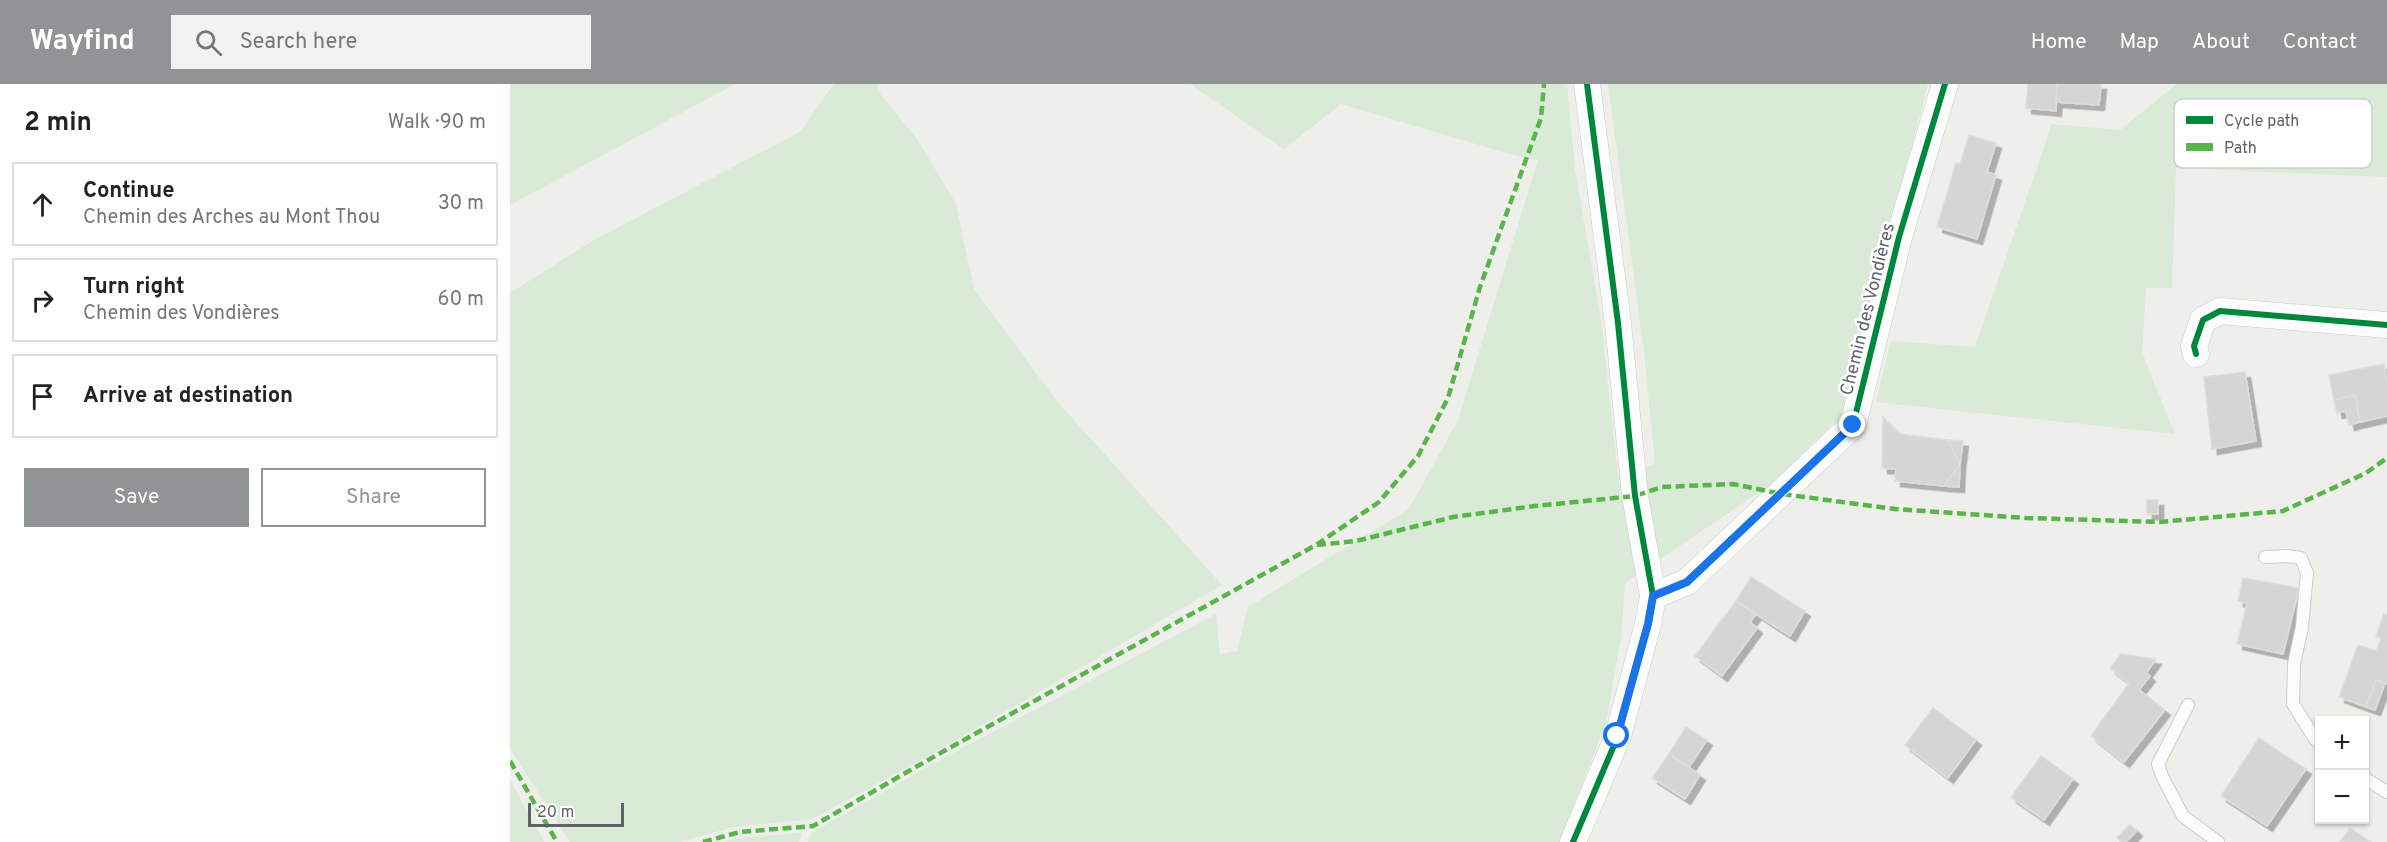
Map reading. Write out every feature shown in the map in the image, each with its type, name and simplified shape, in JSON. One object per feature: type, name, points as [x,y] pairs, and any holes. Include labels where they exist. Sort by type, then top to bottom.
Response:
[{"type":"street","points":[[1573,842],[1617,736],[1648,624],[1653,596],[1635,496],[1617,323],[1587,84]]},
{"type":"street","name":"Chemin des Vondières","points":[[1653,596],[1687,582],[1853,425],[1899,237],[1945,84]]},
{"type":"street","points":[[2196,354],[2194,346],[2203,320],[2220,311],[2387,325]]},
{"type":"lane","points":[[2265,557],[2301,558],[2307,573],[2294,664],[2293,704],[2315,739]]},
{"type":"lane","points":[[2188,705],[2158,764],[2162,777],[2183,816],[2218,842]]},
{"type":"lane","points":[[2369,781],[2387,792]]},
{"type":"green space","points":[[510,84],[735,84],[510,205]]},
{"type":"green space","points":[[834,84],[878,84],[877,90],[917,139],[956,204],[974,289],[1055,399],[1222,585],[934,753],[812,819],[734,827],[679,842],[570,842],[510,749],[510,293],[594,240],[800,132]]},
{"type":"green space","points":[[1190,84],[1567,84],[1575,169],[1602,327],[1618,476],[1655,464],[1644,352],[1608,84],[1928,84],[1857,368],[1842,415],[1771,484],[1625,583],[1621,637],[1606,723],[1559,842],[808,842],[811,833],[938,761],[1216,614],[1220,654],[1237,651],[1248,607],[1409,509],[1458,420],[1538,160],[1513,155],[1341,104],[1284,149]]},
{"type":"green space","points":[[2177,84],[2387,84],[2387,177],[2176,168],[2172,288],[2146,288],[2142,352],[2175,434],[1876,402],[1891,341],[1975,347],[2052,124],[2120,130]]},
{"type":"green space","points":[[510,780],[544,842],[510,842]]},
{"type":"green space","points":[[802,833],[799,842],[724,842],[737,838]]},
{"type":"building","points":[[2028,84],[2057,84],[2056,111],[2026,108]]},
{"type":"building","points":[[2057,84],[2101,84],[2099,105],[2056,102]]},
{"type":"building","points":[[1969,135],[1996,143],[1987,172],[1996,175],[1977,239],[1937,227],[1956,163],[1960,164]]},
{"type":"building","points":[[2384,364],[2387,381],[2387,416],[2360,422],[2355,395],[2334,400],[2329,375]]},
{"type":"building","points":[[2245,372],[2256,441],[2212,449],[2204,377]]},
{"type":"building","points":[[2355,395],[2360,422],[2349,425],[2346,411],[2337,413],[2334,400]]},
{"type":"building","points":[[1883,417],[1899,434],[1948,440],[1960,464],[1944,486],[1895,481],[1896,469],[1882,468]]},
{"type":"building","points":[[1948,440],[1963,441],[1960,464]]},
{"type":"building","points":[[1960,464],[1959,487],[1944,486]]},
{"type":"building","points":[[2147,500],[2158,500],[2158,514],[2147,514]]},
{"type":"building","points":[[1751,577],[1805,611],[1790,636],[1736,601]]},
{"type":"building","points":[[2243,578],[2299,588],[2283,654],[2237,644],[2247,603],[2238,601]]},
{"type":"building","points":[[1736,601],[1756,614],[1750,622],[1757,628],[1722,676],[1695,656]]},
{"type":"building","points":[[2384,614],[2387,615],[2387,684],[2376,680],[2366,707],[2339,697],[2358,645],[2376,651],[2381,638],[2376,637]]},
{"type":"building","points":[[2121,654],[2156,659],[2146,673],[2150,676],[2139,690],[2165,710],[2124,762],[2091,736],[2129,683],[2110,668]]},
{"type":"building","points":[[2376,680],[2385,683],[2375,710],[2366,707]]},
{"type":"building","points":[[1933,708],[1976,740],[1948,778],[1905,745]]},
{"type":"building","points":[[1686,727],[1707,740],[1689,767],[1669,754]]},
{"type":"building","points":[[2259,738],[2306,769],[2267,826],[2221,796]]},
{"type":"building","points":[[1669,754],[1700,775],[1685,799],[1652,778]]},
{"type":"building","points":[[2041,756],[2073,779],[2044,820],[2011,797]]},
{"type":"building","points":[[2130,824],[2137,831],[2126,842],[2121,842],[2117,838]]},
{"type":"building","points":[[2350,828],[2371,842],[2340,842]]},
{"type":"marked path","points":[[703,842],[740,832],[813,826],[1316,545],[1379,502],[1418,456],[1448,398],[1480,287],[1541,118],[1544,84]]},
{"type":"marked path","points":[[1317,545],[1356,541],[1453,517],[1635,496],[1662,487],[1733,484],[1782,494],[1895,509],[2026,518],[2160,522],[2283,511],[2366,473],[2387,458]]},
{"type":"marked path","points":[[510,761],[557,842]]},
{"type":"cycle path","points":[[1573,842],[1618,736],[1648,624],[1653,596],[1635,496],[1618,323],[1587,84]]},
{"type":"cycle path","points":[[1653,596],[1687,582],[1853,425],[1899,237],[1945,84]]},
{"type":"cycle path","points":[[2196,354],[2194,346],[2203,320],[2220,311],[2387,325]]},
{"type":"route","points":[[1617,736],[1648,624],[1653,596],[1687,582],[1853,425]]}]
